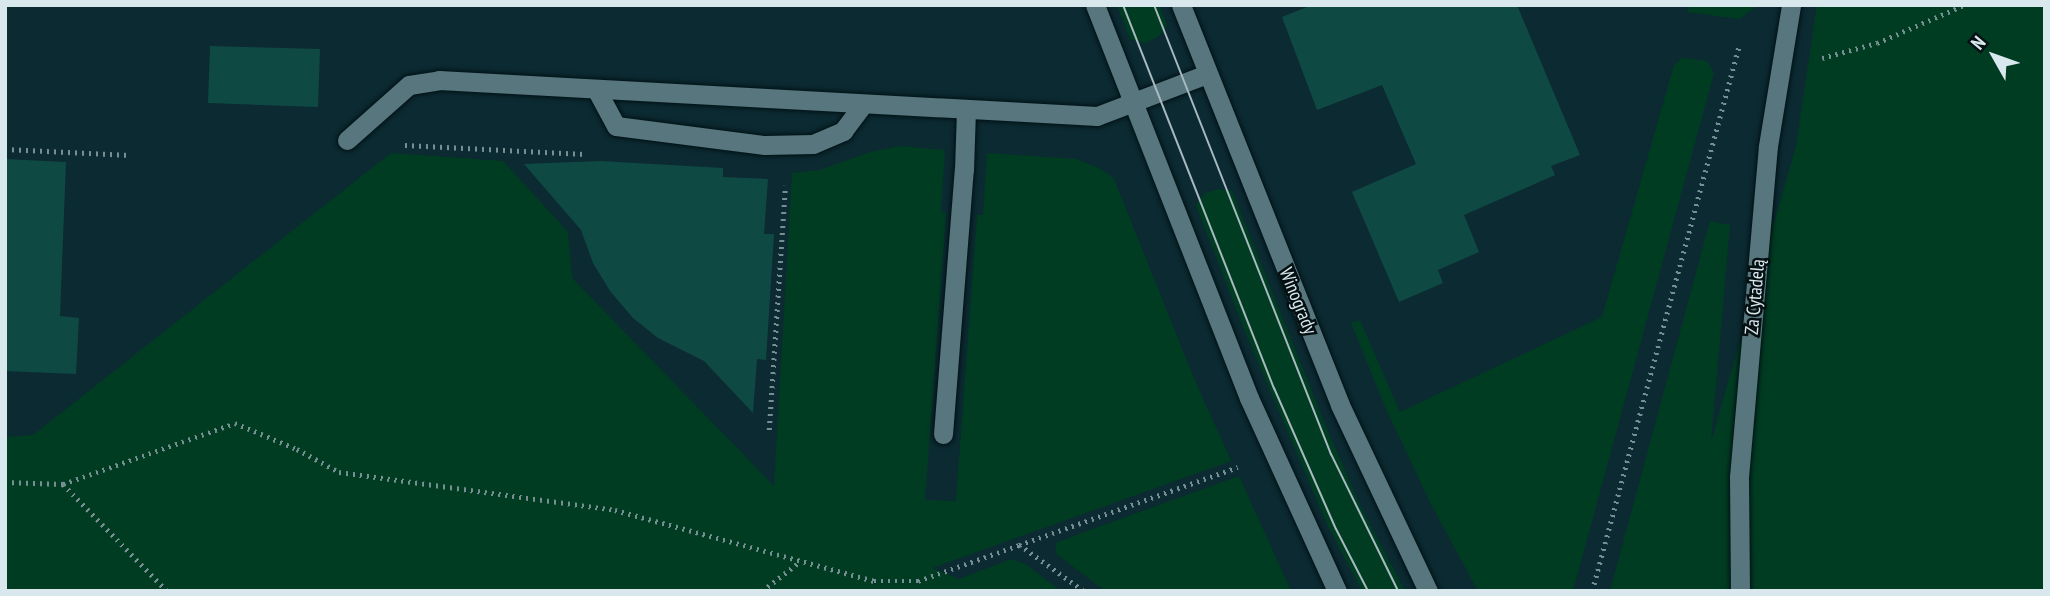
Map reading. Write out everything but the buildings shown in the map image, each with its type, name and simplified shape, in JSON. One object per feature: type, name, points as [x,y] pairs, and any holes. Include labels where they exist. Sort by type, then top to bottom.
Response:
[{"type":"street","points":[[1095,5],[1249,398],[1337,591]]},
{"type":"street","name":"Winogrady","points":[[1181,5],[1340,405],[1428,591]]},
{"type":"street","name":"Za Cytadelą","points":[[1740,591],[1739,477],[1768,146],[1791,5]]},
{"type":"street","points":[[347,140],[399,93],[421,81],[1097,116],[1208,74]]},
{"type":"street","points":[[596,89],[616,126],[765,145],[813,144],[843,131],[863,104]]},
{"type":"street","points":[[943,434],[964,170],[965,109]]},
{"type":"path","points":[[1783,55],[1818,59],[1877,43],[1964,5]]},
{"type":"path","points":[[1592,591],[1739,46]]},
{"type":"path","points":[[5,149],[130,155]]},
{"type":"path","points":[[769,430],[786,176]]},
{"type":"path","points":[[5,482],[63,484],[235,423],[297,449],[339,472],[615,510],[874,581],[918,581],[1243,466]]},
{"type":"path","points":[[63,484],[167,591]]},
{"type":"path","points":[[1019,545],[1083,591]]},
{"type":"path","points":[[762,591],[799,562]]},
{"type":"green space","points":[[1117,5],[1159,5],[1167,25],[1159,36],[1146,43],[1130,39]]},
{"type":"green space","points":[[1689,5],[1758,5],[1740,19],[1687,12]]},
{"type":"green space","points":[[1817,5],[2045,5],[2045,591],[1610,591],[1710,221],[1730,225],[1711,442],[1796,146]]},
{"type":"green space","points":[[1682,58],[1707,61],[1714,73],[1573,591],[1478,591],[1432,506],[1385,407],[1351,323],[1360,320],[1400,412],[1602,317],[1674,65]]},
{"type":"green space","points":[[900,146],[945,150],[941,212],[946,213],[925,500],[956,501],[977,215],[983,215],[987,153],[1076,159],[1099,168],[1114,179],[1193,376],[1231,461],[932,568],[959,579],[1011,559],[1025,564],[1061,591],[5,591],[5,437],[33,435],[391,153],[503,161],[568,232],[572,278],[774,486],[792,173],[820,170],[870,152]]},
{"type":"green space","points":[[1218,189],[1232,191],[1329,434],[1361,507],[1405,591],[1362,591],[1328,526],[1244,329],[1196,205],[1205,193]]},
{"type":"green space","points":[[1239,476],[1291,591],[1105,591],[1055,553],[1057,542]]},
{"type":"tram line","points":[[1123,5],[1274,388],[1336,529],[1368,591]]},
{"type":"tram line","points":[[1154,5],[1331,454],[1398,591]]}]
